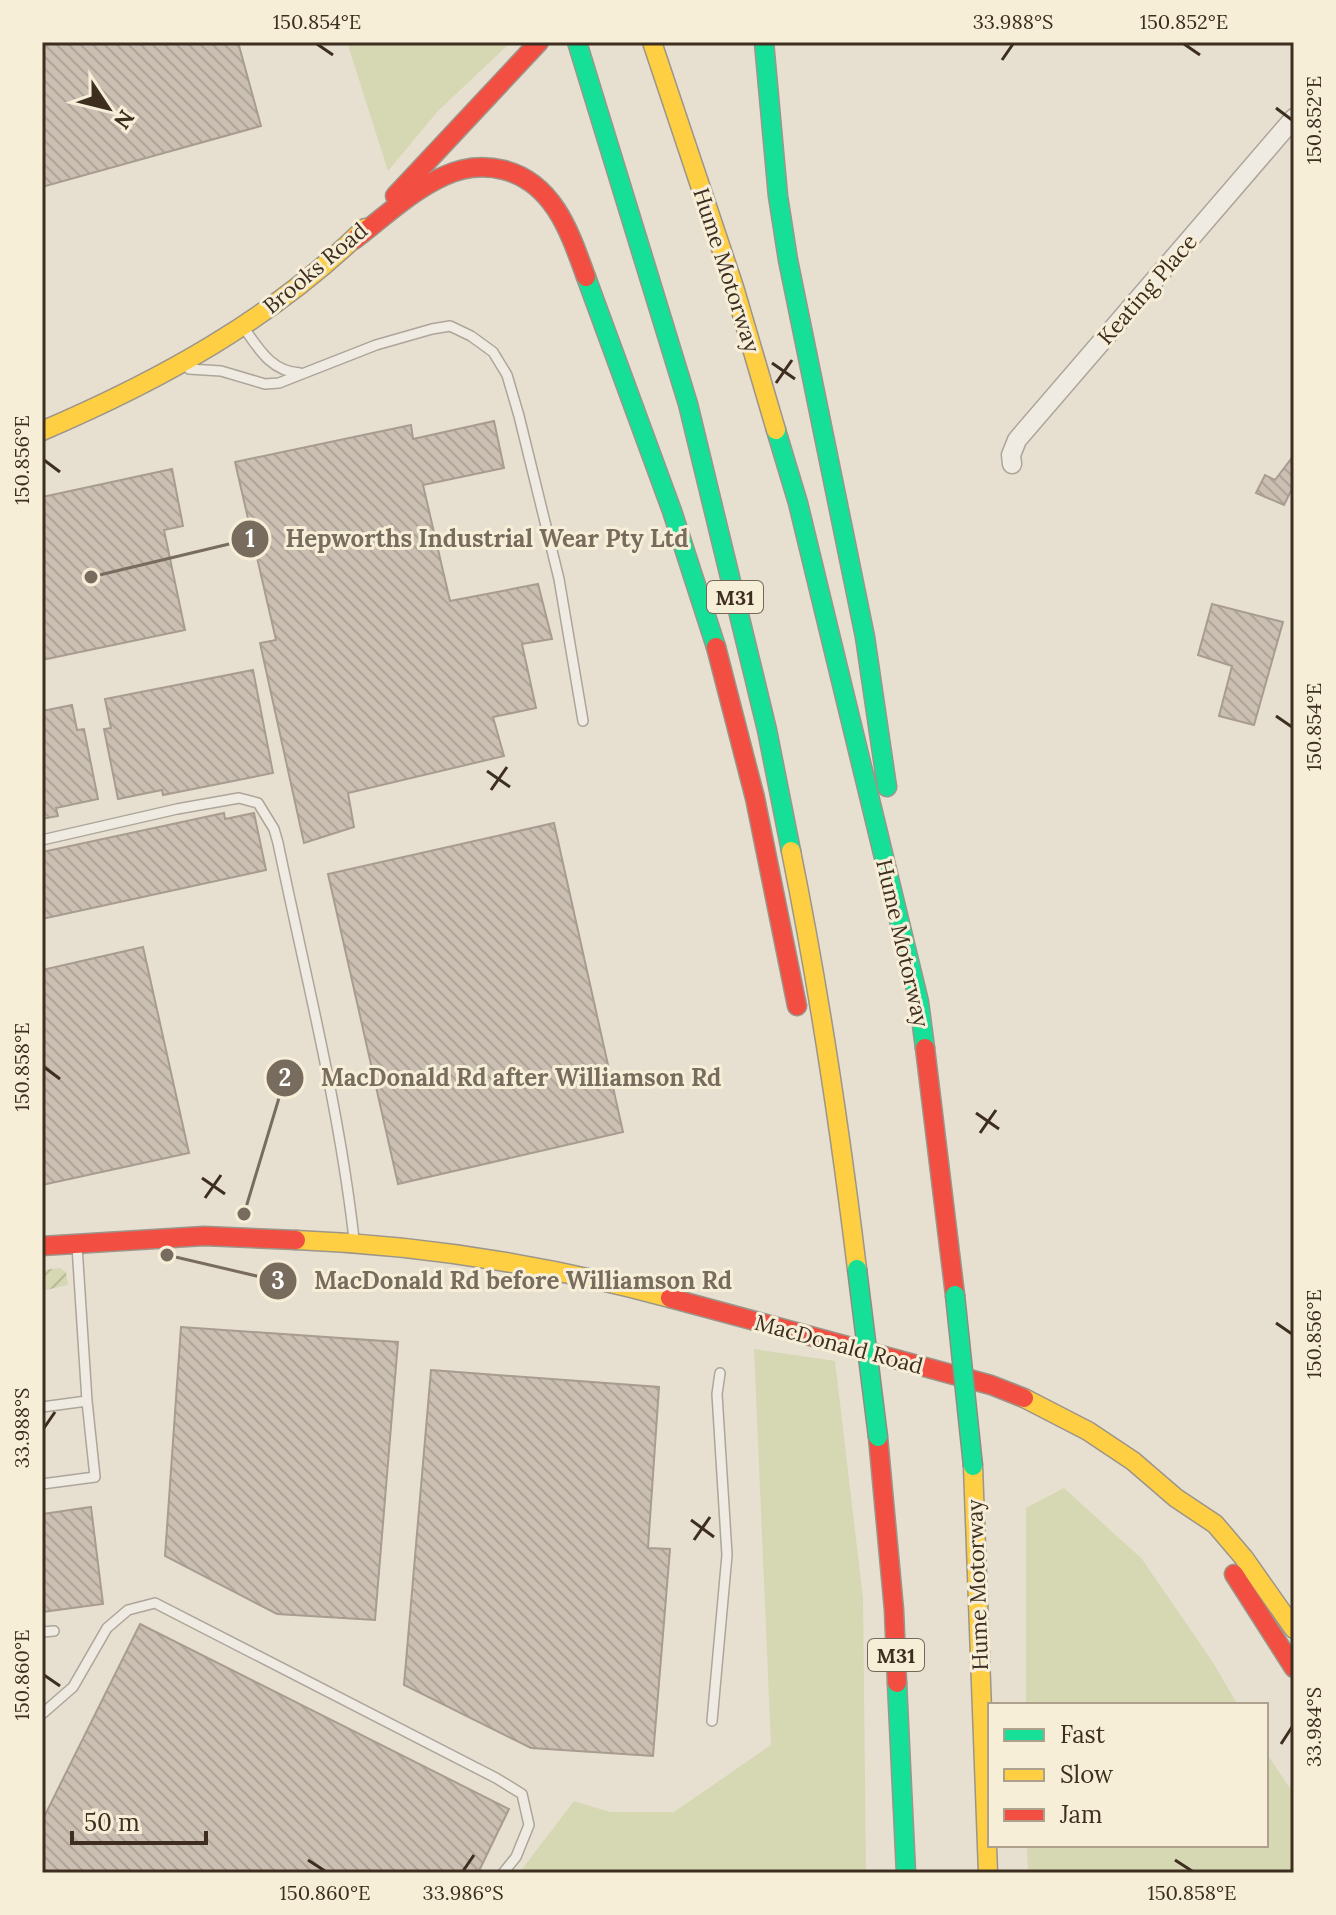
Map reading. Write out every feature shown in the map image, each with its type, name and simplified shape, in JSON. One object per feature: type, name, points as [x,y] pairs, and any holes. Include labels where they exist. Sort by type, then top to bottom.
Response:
[{"type":"main road","name":"Brooks Road","points":[[42,431],[109,402],[170,370],[243,326],[306,281],[354,240],[539,42]]},
{"type":"main road","name":"M31","points":[[577,42],[688,404],[764,714],[810,945],[844,1163],[878,1437],[894,1610],[906,1873]]},
{"type":"main road","name":"Hume Motorway","points":[[652,42],[734,287],[798,503],[919,1002],[939,1147],[973,1466],[988,1873]]},
{"type":"main road","points":[[764,42],[788,260],[865,637],[919,1002]]},
{"type":"main road","points":[[354,240],[437,179],[464,168],[493,167],[518,175],[546,195],[560,215],[573,241],[662,484],[724,674],[766,843],[800,1026]]},
{"type":"main road","points":[[808,1057],[844,1163]]},
{"type":"main road","name":"MacDonald Road","points":[[42,1246],[204,1236],[355,1242],[467,1255],[586,1276],[991,1385],[1020,1396],[1088,1431],[1215,1524],[1244,1558],[1294,1629]]},
{"type":"main road","name":"MacDonald Road","points":[[1176,1498],[1230,1567],[1294,1668]]},
{"type":"street","name":"Keating Place","points":[[1012,464],[1011,455],[1017,440],[1294,118]]},
{"type":"lane","points":[[243,326],[261,352],[280,369],[299,373],[312,371]]},
{"type":"lane","points":[[170,370],[212,369],[265,384],[287,381],[376,345],[450,326],[493,352],[507,375],[519,416],[559,579],[583,721]]},
{"type":"lane","points":[[42,840],[239,798],[258,803],[270,819],[278,843],[349,1191],[355,1242]]},
{"type":"lane","points":[[42,1484],[95,1477],[76,1243]]},
{"type":"lane","points":[[712,1721],[727,1555],[717,1394],[720,1373]]},
{"type":"lane","points":[[42,1407],[87,1401]]},
{"type":"lane","points":[[42,1714],[73,1687],[107,1628],[128,1610],[155,1603],[522,1794],[529,1825],[516,1857],[503,1873]]},
{"type":"lane","points":[[42,1632],[54,1631]]},
{"type":"green space","points":[[347,42],[511,42],[438,111],[388,171]]},
{"type":"green space","points":[[60,1268],[66,1272],[68,1285],[42,1291],[42,1270]]},
{"type":"green space","points":[[754,1349],[835,1361],[863,1598],[866,1873],[519,1873],[574,1801],[610,1812],[674,1812],[771,1745]]},
{"type":"green space","points":[[1064,1488],[1142,1559],[1237,1703],[1026,1703],[1026,1508]]},
{"type":"green space","points":[[1268,1756],[1294,1794],[1294,1873],[1028,1873],[1027,1847],[1268,1847]]},
{"type":"building","points":[[42,42],[238,42],[261,126],[42,187]]},
{"type":"building","points":[[494,421],[504,468],[423,485],[450,601],[538,584],[552,639],[522,644],[536,708],[493,717],[504,756],[348,793],[354,827],[304,843],[260,643],[276,640],[235,462],[411,425],[413,439]]},
{"type":"building","points":[[1294,455],[1294,485],[1284,505],[1256,493],[1265,475],[1275,480]]},
{"type":"building","points":[[172,469],[183,526],[164,530],[185,630],[42,660],[42,497]]},
{"type":"building","points":[[1212,604],[1283,622],[1254,725],[1219,716],[1232,666],[1198,655]]},
{"type":"building","points":[[253,670],[273,773],[163,795],[162,790],[118,799],[104,729],[111,728],[105,699]]},
{"type":"building","points":[[72,705],[77,730],[84,729],[98,799],[56,808],[58,816],[42,819],[42,711]]},
{"type":"building","points":[[224,813],[225,819],[254,813],[266,870],[42,919],[42,852]]},
{"type":"building","points":[[554,823],[623,1132],[398,1184],[328,874]]},
{"type":"building","points":[[143,947],[189,1153],[42,1185],[42,970]]},
{"type":"building","points":[[181,1327],[398,1342],[375,1620],[277,1614],[165,1556]]},
{"type":"building","points":[[431,1370],[659,1387],[648,1548],[670,1549],[653,1756],[531,1748],[404,1685]]},
{"type":"building","points":[[91,1507],[103,1604],[42,1612],[42,1514]]},
{"type":"building","points":[[140,1624],[509,1809],[478,1873],[42,1873],[42,1821]]},
{"type":"traffic: fast","points":[[577,42],[688,404],[767,730],[791,851]]},
{"type":"traffic: fast","points":[[764,42],[778,196],[788,260],[865,637],[887,787]]},
{"type":"traffic: fast","points":[[586,277],[672,511],[716,647]]},
{"type":"traffic: fast","points":[[776,430],[798,503],[919,1002],[925,1048]]},
{"type":"traffic: fast","points":[[857,1269],[878,1437]]},
{"type":"traffic: fast","points":[[955,1295],[973,1466]]},
{"type":"traffic: fast","points":[[897,1683],[906,1873]]},
{"type":"traffic: slow","points":[[652,42],[734,287],[776,430]]},
{"type":"traffic: slow","points":[[42,431],[130,391],[253,319],[329,261],[365,228]]},
{"type":"traffic: slow","points":[[791,851],[828,1059],[857,1269]]},
{"type":"traffic: slow","points":[[296,1240],[484,1258],[670,1298]]},
{"type":"traffic: slow","points":[[1024,1398],[1088,1431],[1215,1524],[1244,1558],[1294,1629]]},
{"type":"traffic: slow","points":[[973,1466],[988,1873]]},
{"type":"traffic: jam","points":[[395,196],[539,42]]},
{"type":"traffic: jam","points":[[354,240],[432,182],[466,169],[496,168],[521,177],[548,198],[566,227],[586,277]]},
{"type":"traffic: jam","points":[[716,647],[755,798],[797,1006]]},
{"type":"traffic: jam","points":[[925,1048],[955,1295]]},
{"type":"traffic: jam","points":[[42,1246],[204,1236],[296,1240]]},
{"type":"traffic: jam","points":[[670,1298],[991,1385],[1024,1398]]},
{"type":"traffic: jam","points":[[878,1437],[894,1610],[897,1683]]},
{"type":"traffic: jam","points":[[1234,1574],[1294,1668]]},
{"type":"place","name":"Hepworths Industrial Wear Pty Ltd","points":[[91,577]]},
{"type":"place","name":"MacDonald Rd after Williamson Rd","points":[[244,1214]]},
{"type":"place","name":"MacDonald Rd before Williamson Rd","points":[[167,1255]]}]
